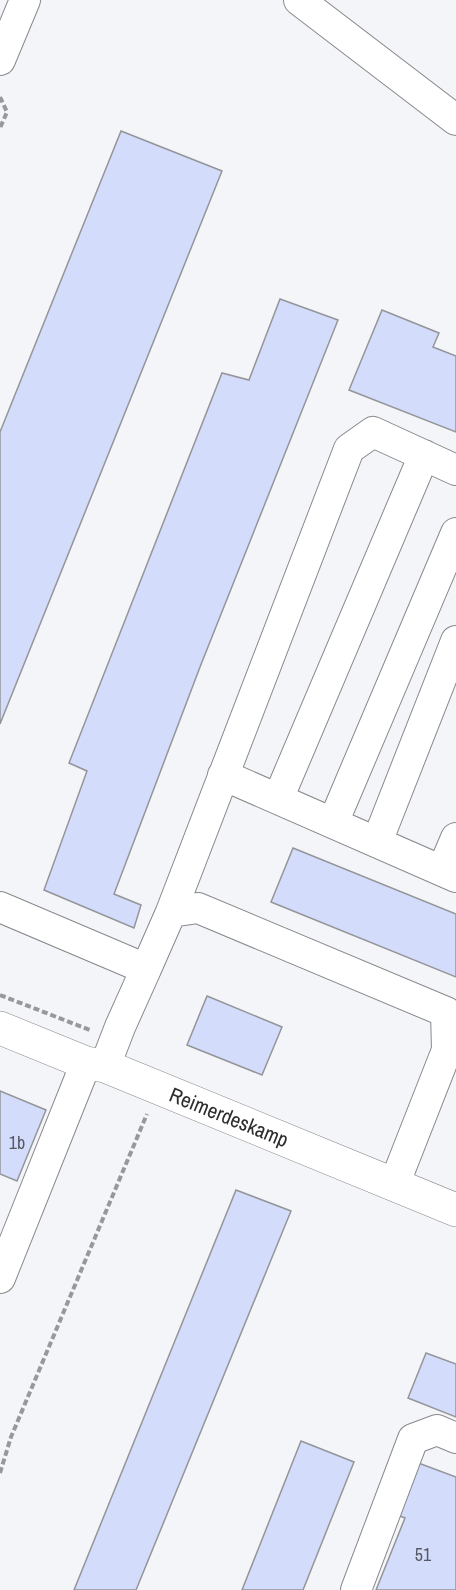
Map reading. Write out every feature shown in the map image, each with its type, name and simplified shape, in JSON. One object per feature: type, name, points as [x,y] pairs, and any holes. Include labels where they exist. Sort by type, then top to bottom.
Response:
[{"type":"main road","name":"Reimerdeskamp","points":[[0,1028],[102,1056],[394,1185],[456,1210]]},
{"type":"street","points":[[0,60],[25,0]]},
{"type":"street","points":[[299,0],[456,120]]},
{"type":"street","points":[[0,1278],[171,912],[349,449],[373,432],[456,470]]},
{"type":"street","points":[[278,799],[424,455]]},
{"type":"street","points":[[333,823],[456,533]]},
{"type":"street","points":[[377,842],[456,640]]},
{"type":"street","points":[[224,775],[449,874],[456,838]]},
{"type":"street","points":[[0,907],[146,969]]},
{"type":"street","points":[[171,912],[198,908],[451,1014],[447,1050],[394,1185]]},
{"type":"street","points":[[356,1590],[413,1438],[437,1430],[456,1438]]},
{"type":"path","points":[[0,97],[7,112],[0,128]]},
{"type":"path","points":[[0,994],[102,1056]]},
{"type":"path","points":[[0,1473],[11,1437],[147,1114]]},
{"type":"building","points":[[121,131],[222,171],[0,724],[0,432]]},
{"type":"building","points":[[280,299],[338,320],[200,667],[114,894],[141,905],[134,928],[44,890],[87,771],[69,763],[222,373],[249,380]]},
{"type":"building","points":[[382,310],[439,333],[433,347],[456,356],[456,432],[349,390]]},
{"type":"building","points":[[293,848],[456,914],[456,977],[271,902]]},
{"type":"building","points":[[207,996],[282,1027],[262,1075],[187,1045]]},
{"type":"building","points":[[0,1091],[46,1110],[17,1181],[0,1174]]},
{"type":"building","points":[[236,1190],[291,1211],[136,1590],[74,1590]]},
{"type":"building","points":[[426,1353],[456,1364],[456,1417],[408,1398]]},
{"type":"building","points":[[301,1441],[354,1462],[303,1590],[242,1590]]},
{"type":"building","points":[[413,1461],[456,1477],[456,1590],[376,1590],[405,1518],[392,1513]]}]
